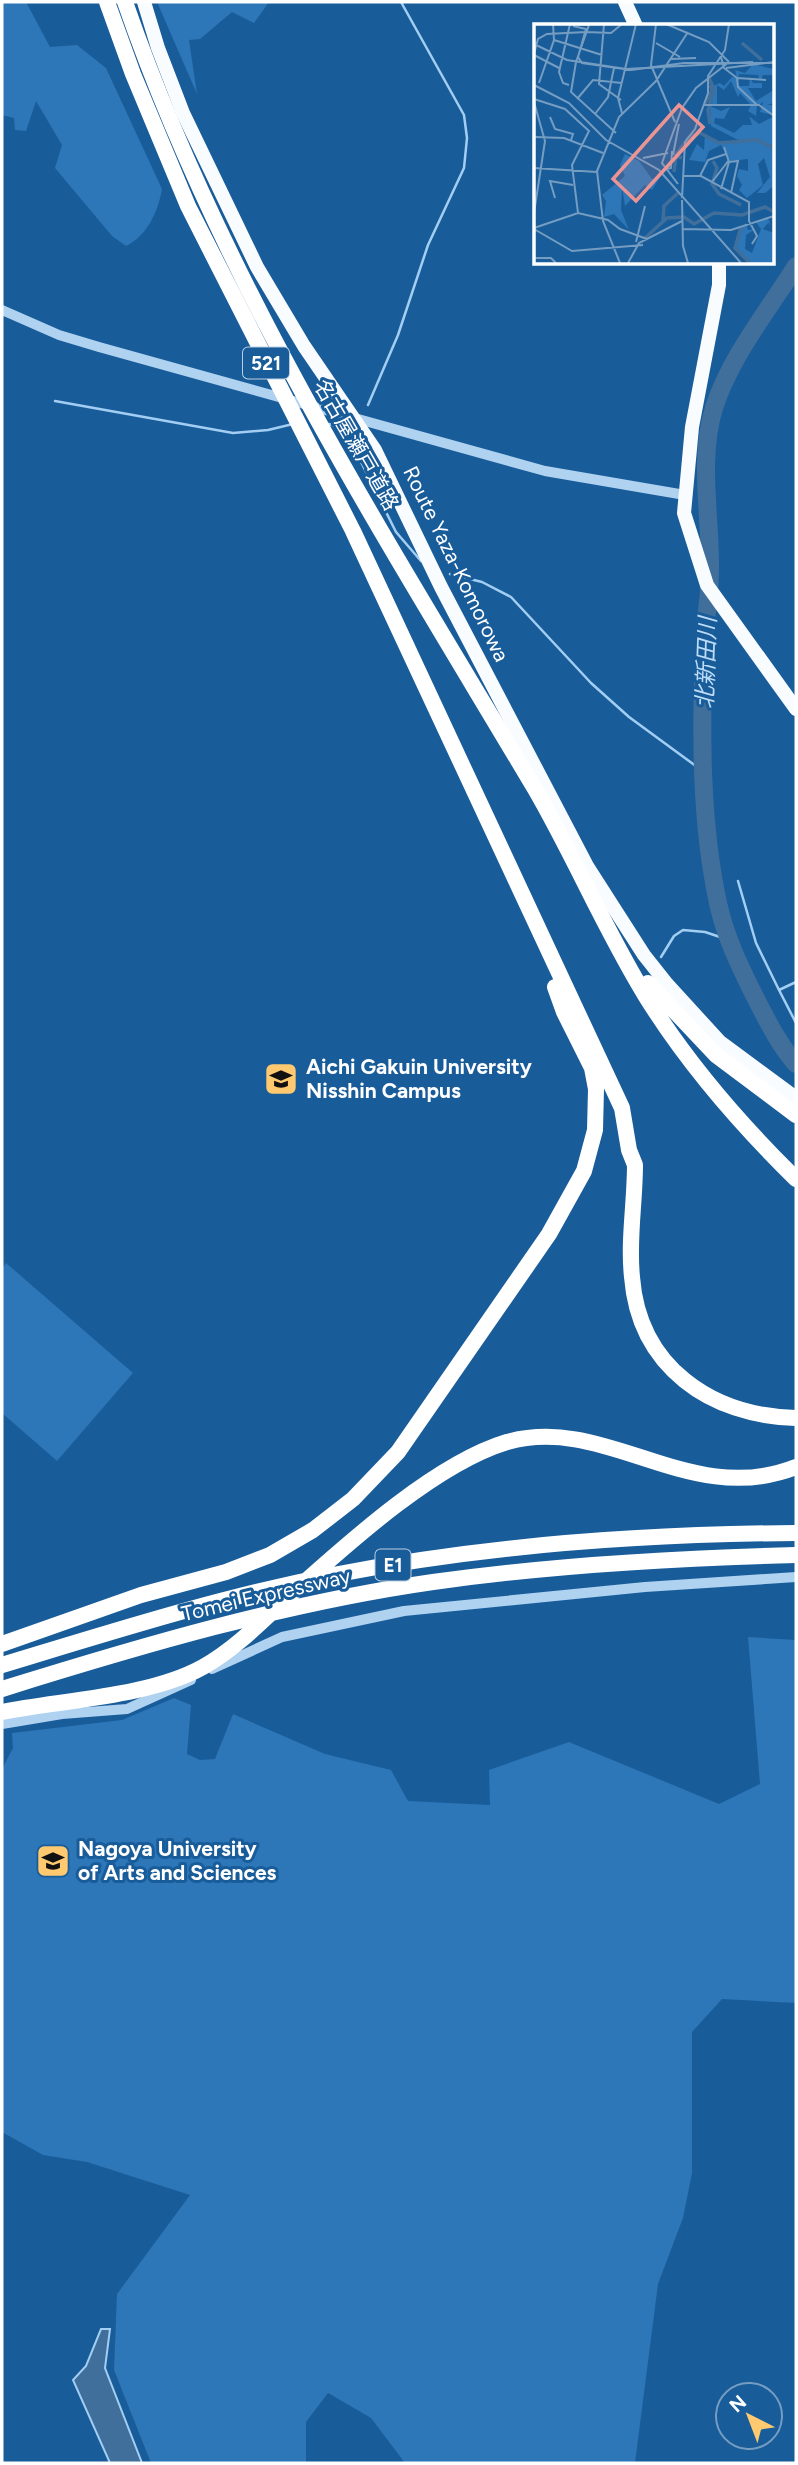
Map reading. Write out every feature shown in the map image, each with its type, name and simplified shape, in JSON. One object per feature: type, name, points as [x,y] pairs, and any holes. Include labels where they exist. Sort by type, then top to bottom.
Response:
[{"type":"highway","name":"名古屋瀬戸道路","points":[[107,2],[165,153],[206,244],[376,580],[489,817],[522,895]]},
{"type":"highway","name":"名古屋瀬戸道路","points":[[125,2],[148,68],[222,235],[305,399],[538,794],[587,890]]},
{"type":"highway","points":[[587,890],[636,968],[673,1013],[735,1072],[796,1115]]},
{"type":"highway","points":[[587,890],[644,993],[687,1057],[739,1121],[796,1179]]},
{"type":"highway","points":[[522,895],[622,1108],[629,1150],[635,1165],[632,1279],[640,1319],[648,1336],[685,1382],[719,1403],[755,1414],[796,1418]]},
{"type":"highway","points":[[2,1644],[141,1595],[226,1572],[290,1544],[333,1516],[369,1484],[430,1408],[564,1212],[584,1171],[595,1130],[596,1089],[592,1068],[564,1012],[522,895]]},
{"type":"highway","points":[[2,1712],[166,1682],[217,1659],[326,1563],[401,1503],[468,1460],[508,1442],[545,1437],[583,1441],[681,1471],[719,1479],[761,1478],[796,1467]]},
{"type":"highway","name":"Tomei Expressway","points":[[2,1665],[209,1605],[332,1575],[535,1545],[711,1534],[796,1533]]},
{"type":"highway","name":"Tomei Expressway","points":[[2,1689],[257,1616],[432,1582],[653,1560],[796,1555]]},
{"type":"main road","name":"Route Yaza-Komorowa","points":[[144,2],[183,113],[257,267],[304,346],[357,420],[392,483],[441,587],[587,866],[644,955],[720,1042],[796,1098]]},
{"type":"main road","points":[[625,2],[635,24]]},
{"type":"main road","points":[[719,264],[719,285],[692,427],[685,495],[686,519],[707,585],[796,709]]},
{"type":"street","points":[[2,310],[59,335],[545,471],[685,495]]},
{"type":"street","points":[[2,1724],[62,1714],[127,1709],[282,1637],[377,1616],[645,1587],[796,1577]]},
{"type":"shaded area","points":[[2,2],[26,2],[50,47],[77,45],[106,68],[162,189],[158,206],[146,230],[126,246],[112,236],[55,168],[62,145],[36,101],[26,131],[15,130],[14,118],[2,115]]},
{"type":"shaded area","points":[[157,2],[269,2],[254,23],[232,12],[200,39],[189,40],[197,94]]},
{"type":"shaded area","points":[[6,1263],[133,1373],[57,1461],[2,1413],[2,1269]]},
{"type":"shaded area","points":[[748,1637],[796,1640],[796,2003],[722,1999],[692,2032],[692,2173],[683,2218],[658,2284],[635,2463],[405,2463],[371,2418],[328,2393],[306,2422],[306,2463],[151,2463],[114,2370],[117,2294],[190,2195],[87,2162],[43,2155],[2,2132],[2,1769],[13,1748],[12,1733],[122,1720],[174,1698],[191,1705],[187,1754],[200,1760],[215,1759],[233,1714],[325,1754],[391,1770],[408,1801],[490,1805],[489,1770],[569,1742],[719,1804],[760,1784]]},
{"type":"shaded area","points":[[101,2329],[110,2329],[105,2368],[142,2463],[110,2463],[73,2380],[86,2366]]},
{"type":"waterway","points":[[368,405],[398,335],[428,245],[464,168],[467,138],[464,115],[401,2]]},
{"type":"waterway","name":"北新田川","points":[[796,266],[750,335],[730,371],[721,389],[709,428],[706,489],[710,571],[702,709],[705,807],[712,872],[721,915],[755,997],[779,1041],[796,1064]]},
{"type":"waterway","points":[[55,401],[233,433],[268,430],[293,424]]},
{"type":"waterway","points":[[329,424],[350,431]]},
{"type":"waterway","points":[[357,454],[396,532],[421,561]]},
{"type":"waterway","points":[[450,574],[482,582],[511,597],[591,683],[629,717],[704,772]]},
{"type":"waterway","points":[[738,881],[756,943],[779,990]]},
{"type":"waterway","points":[[661,957],[674,936],[683,930],[705,932],[729,940]]},
{"type":"waterway","points":[[796,982],[779,990],[796,1023]]},
{"type":"place","name":"Aichi Gakuin University Nisshin Campus","points":[[281,1079]]},
{"type":"place","name":"Nagoya University of Arts and Sciences","points":[[53,1861]]}]
